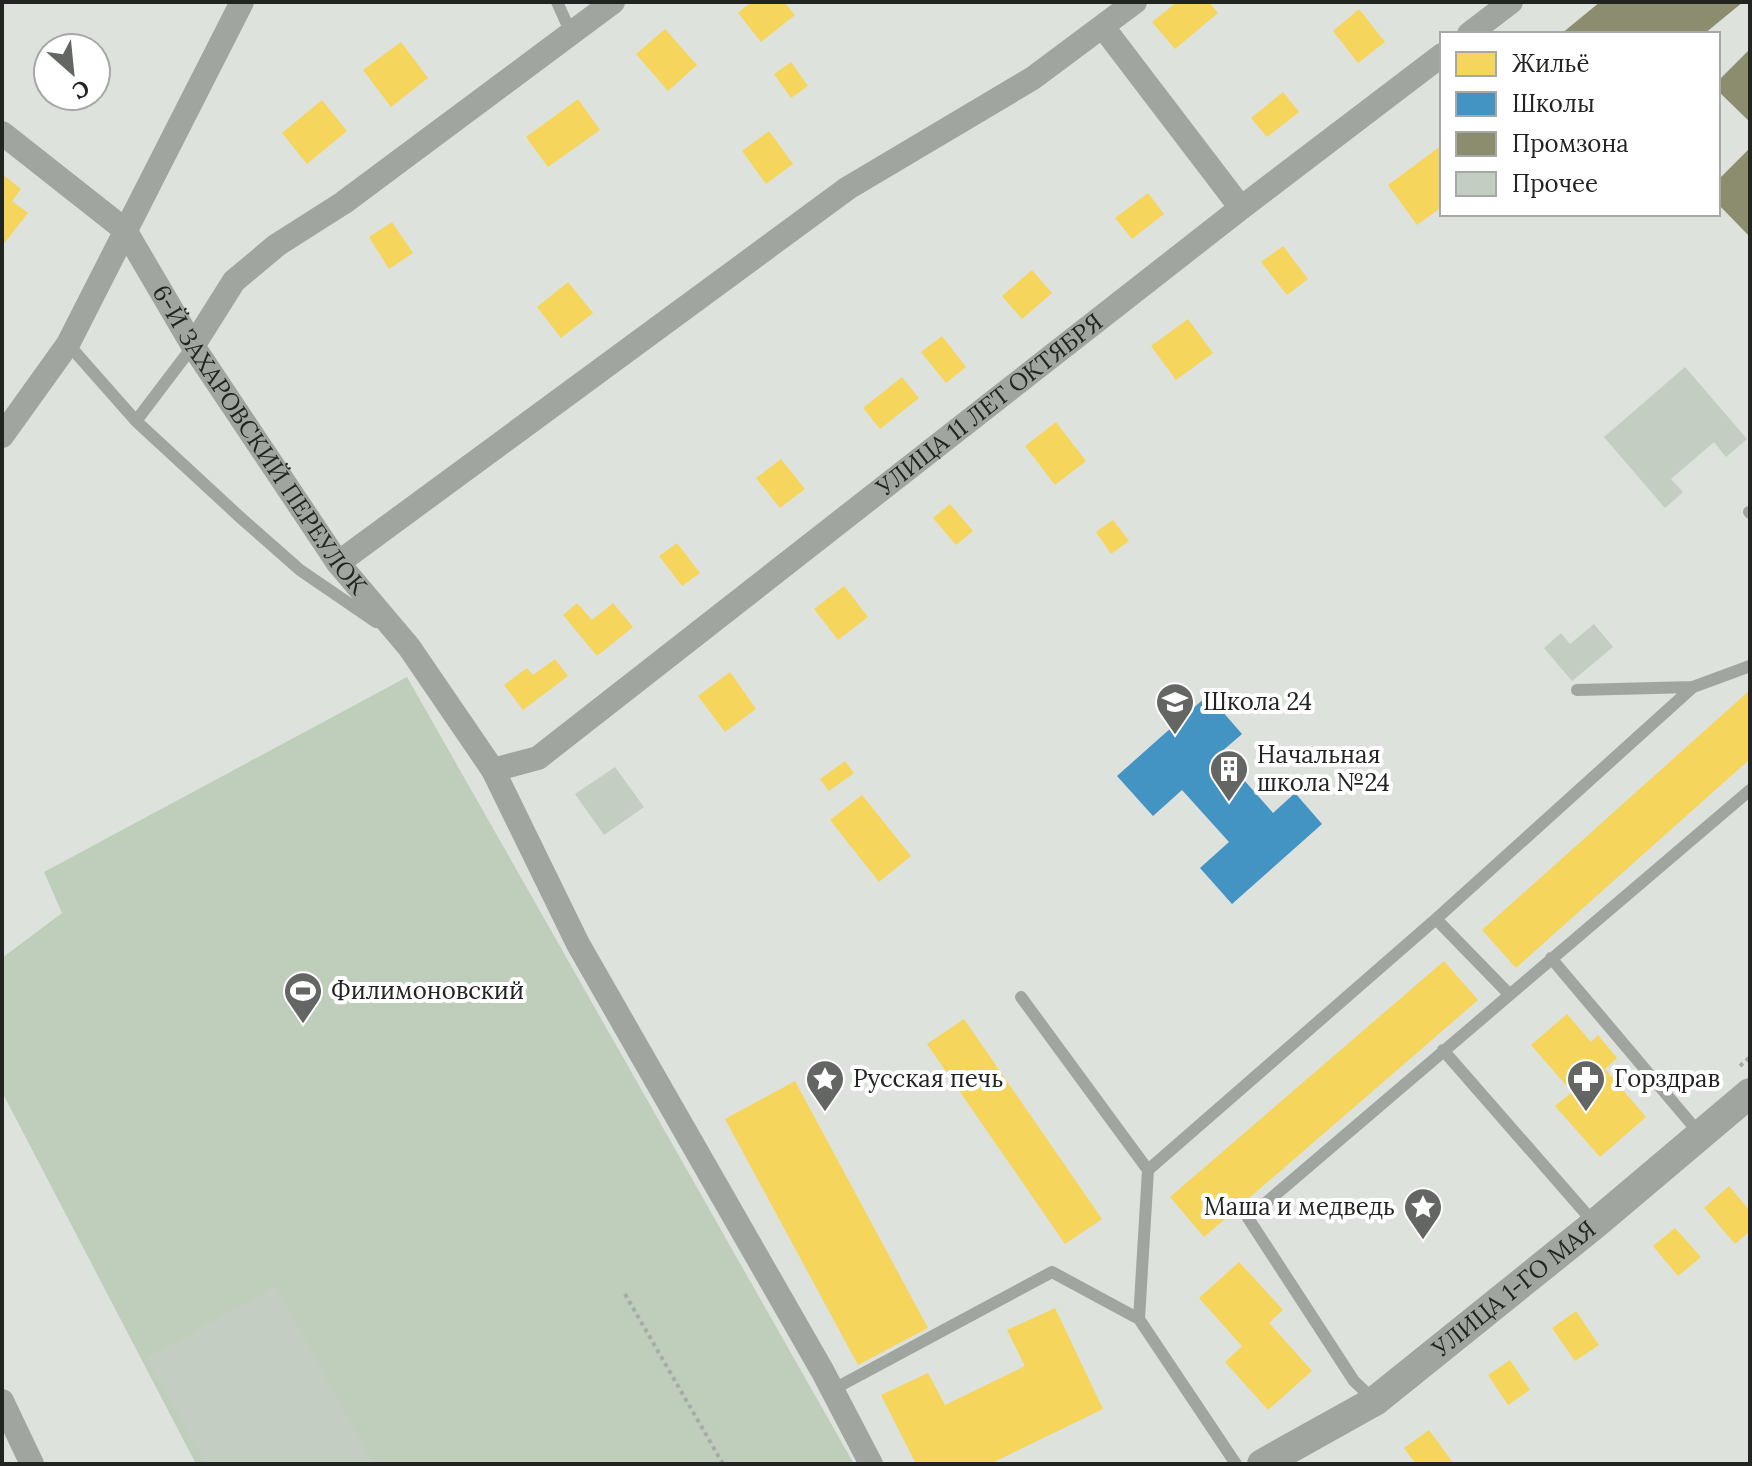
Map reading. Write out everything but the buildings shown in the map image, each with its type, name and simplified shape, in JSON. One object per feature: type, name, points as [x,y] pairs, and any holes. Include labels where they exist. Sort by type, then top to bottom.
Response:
[{"type":"street","points":[[2,436],[68,344],[242,2]]},
{"type":"street","points":[[193,346],[234,281],[277,245],[343,203],[613,2]]},
{"type":"street","points":[[338,563],[848,188],[912,148],[990,106],[1135,2]]},
{"type":"street","points":[[1472,32],[1511,2]]},
{"type":"street","points":[[1103,27],[1241,208]]},
{"type":"street","name":"УЛИЦА 11 ЛЕТ ОКТЯБРЯ","points":[[493,770],[538,758],[1241,208],[1440,57]]},
{"type":"street","name":"6-Й ЗАХАРОВСКИЙ ПЕРЕУЛОК","points":[[2,133],[125,230],[193,346],[338,563],[409,647],[493,770],[578,944],[871,1464]]},
{"type":"street","name":"УЛИЦА 1-ГО МАЯ","points":[[1262,1464],[1375,1401],[1702,1135],[1744,1080]]},
{"type":"street","points":[[2,1401],[32,1464]]},
{"type":"lane","points":[[557,2],[571,33]]},
{"type":"lane","points":[[68,344],[136,421],[300,570],[409,647]]},
{"type":"lane","points":[[136,421],[193,346]]},
{"type":"lane","points":[[1577,690],[1693,687],[1750,666]]},
{"type":"lane","points":[[1148,1170],[1436,919],[1693,687]]},
{"type":"lane","points":[[1375,1401],[1354,1381],[1248,1218],[1750,790]]},
{"type":"lane","points":[[1436,919],[1509,994]]},
{"type":"lane","points":[[1551,958],[1702,1135]]},
{"type":"lane","points":[[1021,997],[1148,1170],[1139,1319]]},
{"type":"lane","points":[[1443,1050],[1595,1224]]},
{"type":"lane","points":[[832,1390],[1052,1272],[1139,1319],[1236,1464]]},
{"type":"path","points":[[1744,1080],[1750,1057]]},
{"type":"path","points":[[625,1294],[723,1464]]},
{"type":"green space","name":"Филимоновский","points":[[407,677],[854,1464],[196,1464],[2,1092],[2,958],[62,913],[44,872]]},
{"type":"place","name":"Школа 24","points":[[1175,736]]},
{"type":"place","name":"Начальная школа №24","points":[[1229,803]]},
{"type":"place","name":"Филимоновский","points":[[303,1025]]},
{"type":"place","name":"Русская печь","points":[[825,1113]]},
{"type":"place","name":"Горздрав","points":[[1586,1113]]},
{"type":"place","name":"Маша и медведь","points":[[1423,1241]]}]
